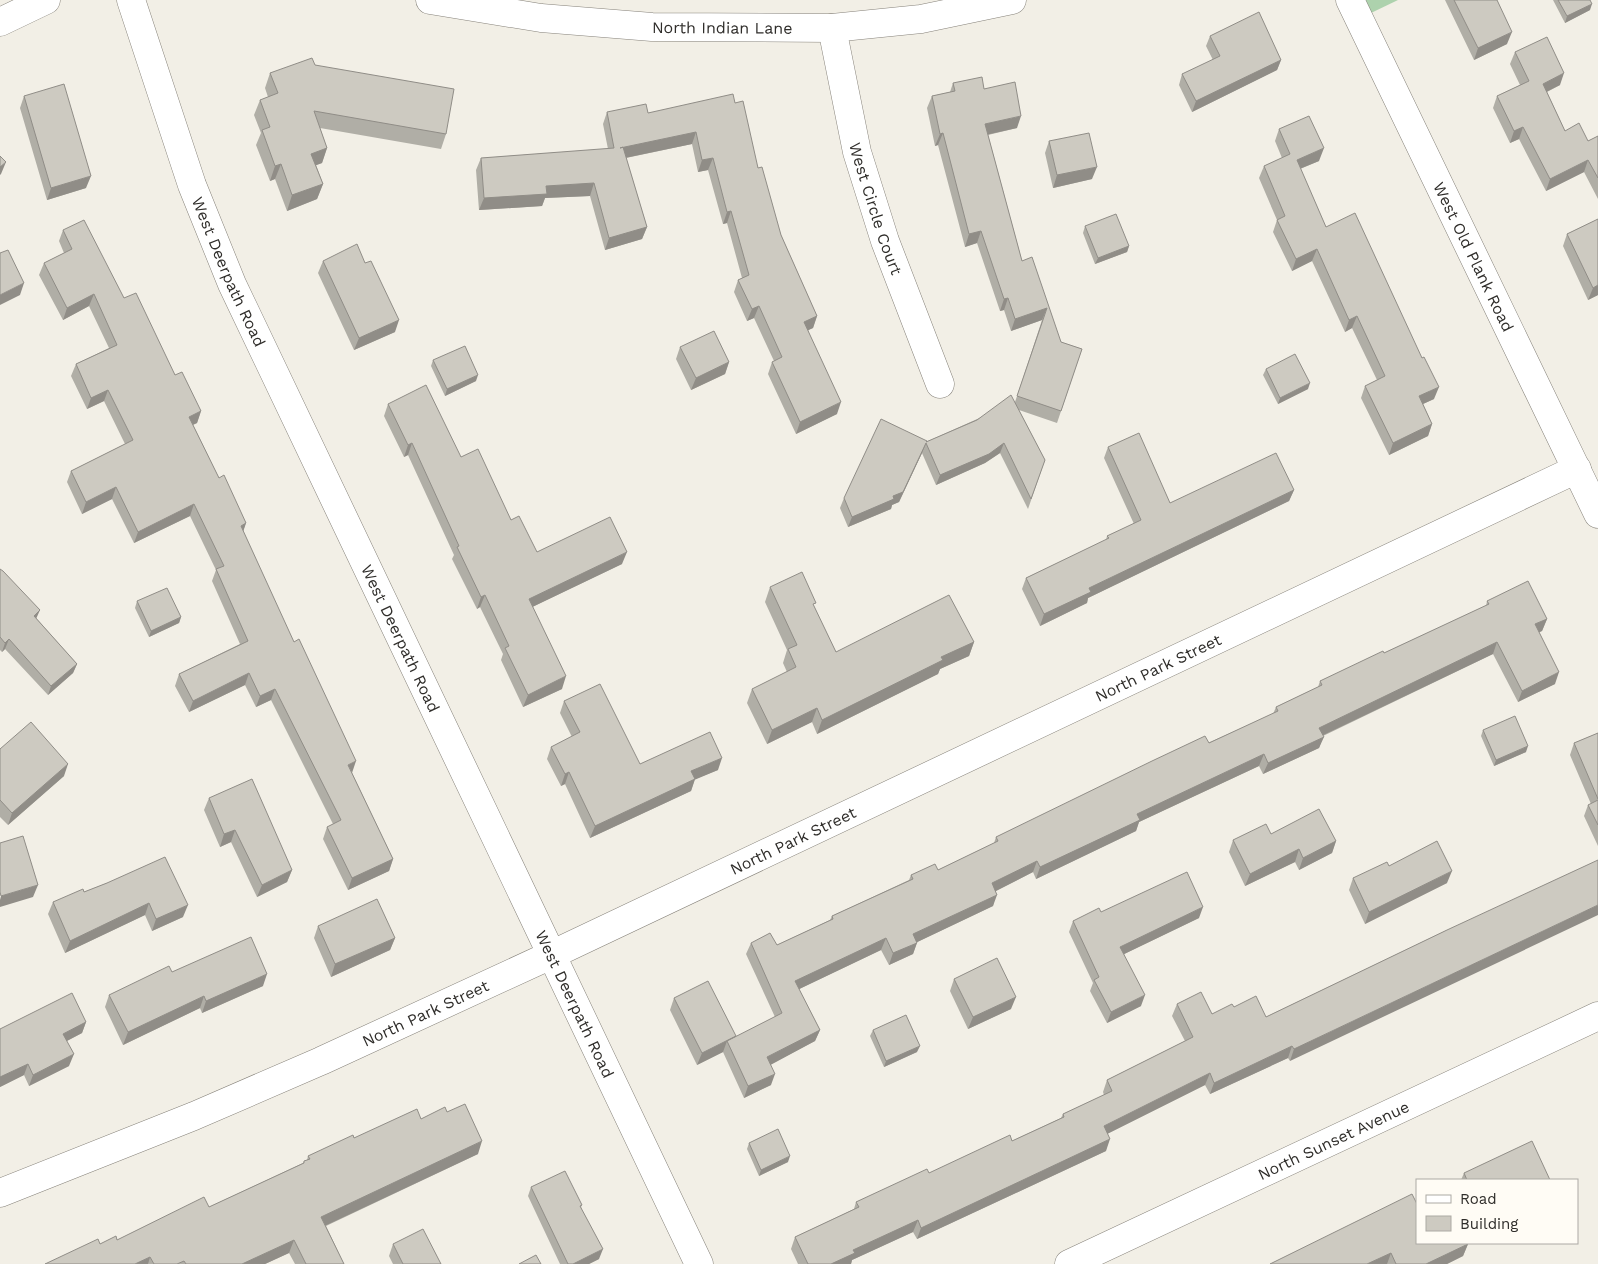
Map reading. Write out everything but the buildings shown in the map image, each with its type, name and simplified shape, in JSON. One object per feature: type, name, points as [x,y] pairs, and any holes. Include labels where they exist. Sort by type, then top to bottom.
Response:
[{"type":"street","points":[[0,22],[46,0]]},
{"type":"street","name":"West Deerpath Road","points":[[132,0],[192,185],[232,284],[699,1264]]},
{"type":"street","name":"North Indian Lane","points":[[430,0],[541,18],[652,27],[832,28],[921,19],[1012,0]]},
{"type":"street","name":"West Old Plank Road","points":[[1350,0],[1598,514]]},
{"type":"street","name":"West Circle Court","points":[[832,28],[856,152],[885,241],[940,384]]},
{"type":"street","name":"North Park Street","points":[[0,1193],[194,1116],[285,1077],[552,955],[1577,469]]},
{"type":"street","name":"North Sunset Avenue","points":[[1069,1264],[1598,1016]]},
{"type":"green space","points":[[1365,0],[1398,0],[1371,13]]}]
